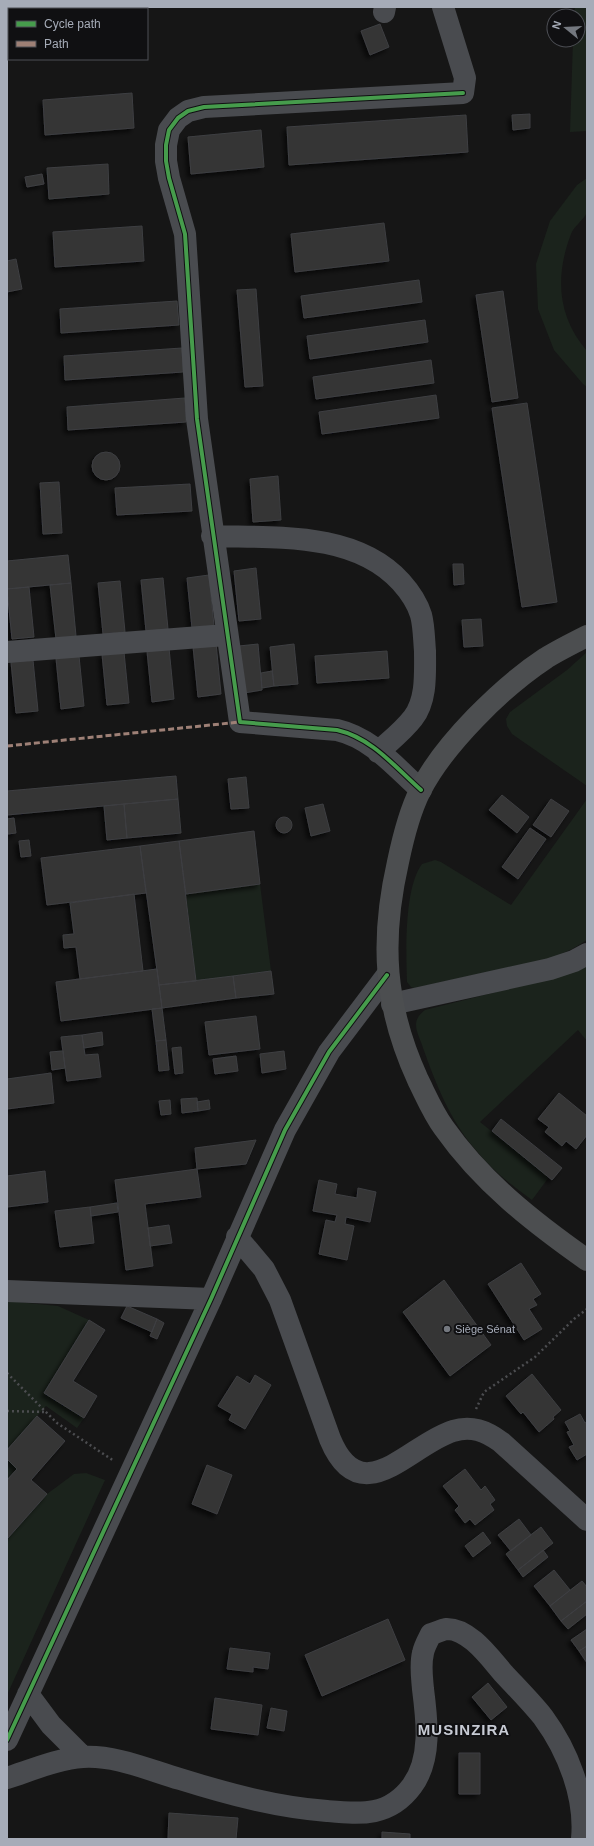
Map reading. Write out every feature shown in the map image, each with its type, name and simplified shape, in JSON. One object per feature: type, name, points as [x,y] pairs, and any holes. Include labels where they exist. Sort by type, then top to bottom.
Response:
[{"type":"main road","points":[[587,636],[546,658],[498,695],[468,726],[420,790],[409,818],[392,888],[387,928],[387,975],[392,1004],[401,1040],[427,1100],[442,1126],[462,1153],[508,1200],[544,1230],[587,1260]]},
{"type":"street","points":[[420,790],[365,740],[350,733],[337,730],[240,722],[226,635],[197,419],[186,234],[169,178],[166,161],[166,145],[170,130],[178,118],[188,110],[204,107],[463,93],[465,78],[463,68],[443,7]]},
{"type":"street","points":[[212,536],[298,539],[353,550],[376,561],[394,575],[412,595],[421,615],[425,644],[423,696],[414,718],[378,752]]},
{"type":"street","points":[[7,652],[226,635]]},
{"type":"street","points":[[392,1004],[550,969],[574,961],[587,954]]},
{"type":"street","points":[[7,1740],[211,1300],[284,1130],[329,1052],[387,975]]},
{"type":"street","points":[[237,1237],[264,1269],[280,1300],[330,1439],[336,1453],[345,1463],[354,1470],[363,1473],[383,1471],[443,1434],[453,1430],[471,1429],[490,1434],[501,1442],[587,1520]]},
{"type":"street","points":[[7,1291],[211,1300]]},
{"type":"street","points":[[7,1778],[44,1766],[83,1757],[114,1760],[261,1802],[302,1809],[356,1814],[377,1812],[393,1804],[412,1786],[424,1760],[428,1726],[421,1668],[423,1653],[431,1634],[446,1629],[458,1632],[474,1640],[543,1717],[566,1758],[575,1780],[582,1807],[582,1839]]},
{"type":"street","points":[[28,1694],[51,1725],[83,1757]]},
{"type":"path","points":[[471,1429],[476,1407],[484,1392],[535,1357],[574,1319],[587,1309]]},
{"type":"path","points":[[7,1373],[45,1412],[73,1435],[131,1472]]},
{"type":"path","points":[[7,1410],[45,1412]]},
{"type":"shaded area","points":[[587,7],[587,131],[570,132],[573,48],[586,48],[586,8],[575,8]]},
{"type":"shaded area","points":[[587,178],[587,212],[571,234],[566,250],[561,280],[565,310],[570,324],[577,338],[587,351],[587,387],[554,350],[538,309],[536,264],[550,221],[577,185]]},
{"type":"shaded area","points":[[587,652],[587,786],[512,734],[507,726],[506,719],[510,712],[567,670]]},
{"type":"shaded area","points":[[587,799],[587,940],[552,958],[414,988],[411,987],[407,982],[407,921],[412,888],[416,875],[422,864],[435,860],[441,862],[511,905]]},
{"type":"shaded area","points":[[260,884],[271,971],[196,981],[186,894]]},
{"type":"shaded area","points":[[587,964],[587,1041],[578,1030],[480,1122],[549,1177],[532,1200],[509,1183],[481,1156],[458,1126],[444,1101],[433,1075],[416,1028],[417,1020],[425,1010],[551,978]]},
{"type":"shaded area","points":[[7,1301],[58,1306],[89,1320],[44,1393],[84,1418],[77,1428],[46,1406],[7,1450]]},
{"type":"shaded area","points":[[7,1459],[17,1469],[7,1480]]},
{"type":"shaded area","points":[[86,1473],[105,1480],[7,1695],[7,1539],[47,1494],[74,1474]]},
{"type":"building","points":[[380,24],[389,47],[370,55],[361,31]]},
{"type":"building","points":[[132,93],[134,128],[45,135],[43,100]]},
{"type":"building","points":[[530,114],[530,128],[513,130],[512,115]]},
{"type":"building","points":[[466,115],[468,152],[289,165],[287,127]]},
{"type":"building","points":[[261,130],[264,167],[191,174],[188,137]]},
{"type":"building","points":[[108,164],[109,194],[49,199],[47,168]]},
{"type":"building","points":[[42,174],[44,184],[27,187],[25,177]]},
{"type":"building","points":[[384,223],[389,261],[295,272],[291,234]]},
{"type":"building","points":[[142,226],[144,261],[55,267],[53,232]]},
{"type":"building","points":[[16,259],[22,289],[7,292],[7,261]]},
{"type":"building","points":[[419,280],[422,302],[304,318],[301,296]]},
{"type":"building","points":[[256,289],[263,386],[245,387],[237,290]]},
{"type":"building","points":[[503,291],[518,398],[492,402],[476,295]]},
{"type":"building","points":[[177,301],[179,325],[61,333],[60,309]]},
{"type":"building","points":[[425,320],[428,342],[310,359],[307,336]]},
{"type":"building","points":[[182,348],[183,372],[65,380],[64,356]]},
{"type":"building","points":[[431,360],[434,383],[316,399],[313,377]]},
{"type":"building","points":[[436,395],[439,418],[322,434],[319,412]]},
{"type":"building","points":[[185,398],[186,422],[68,430],[67,407]]},
{"type":"building","points":[[527,403],[557,602],[522,607],[492,408]]},
{"type":"building","points":[[106,452],[116,456],[120,466],[116,476],[106,480],[96,476],[92,466],[96,456]]},
{"type":"building","points":[[278,476],[281,520],[253,522],[250,479]]},
{"type":"building","points":[[59,482],[62,533],[43,534],[40,483]]},
{"type":"building","points":[[190,484],[192,511],[117,515],[115,488]]},
{"type":"building","points":[[68,555],[71,583],[7,589],[7,561]]},
{"type":"building","points":[[453,564],[463,564],[464,584],[454,585]]},
{"type":"building","points":[[256,568],[261,619],[239,621],[234,571]]},
{"type":"building","points":[[209,575],[214,626],[192,628],[187,578]]},
{"type":"building","points":[[163,578],[168,629],[146,631],[141,580]]},
{"type":"building","points":[[120,581],[125,632],[103,634],[98,583]]},
{"type":"building","points":[[71,583],[76,636],[56,639],[50,585]]},
{"type":"building","points":[[29,587],[34,637],[12,639],[7,589]]},
{"type":"building","points":[[481,619],[483,646],[464,647],[462,620]]},
{"type":"building","points":[[216,643],[221,694],[198,697],[193,646]]},
{"type":"building","points":[[258,644],[262,690],[244,693],[239,646]]},
{"type":"building","points":[[294,644],[298,684],[274,686],[270,647]]},
{"type":"building","points":[[169,648],[174,699],[152,702],[147,651]]},
{"type":"building","points":[[387,651],[389,678],[317,683],[315,656]]},
{"type":"building","points":[[124,652],[129,703],[107,705],[102,654]]},
{"type":"building","points":[[79,656],[84,706],[61,709],[56,658]]},
{"type":"building","points":[[33,660],[38,711],[16,713],[11,662]]},
{"type":"building","points":[[272,671],[274,686],[262,688],[261,673]]},
{"type":"building","points":[[176,776],[178,799],[7,815],[7,791]]},
{"type":"building","points":[[246,777],[249,808],[231,809],[228,779]]},
{"type":"building","points":[[502,795],[529,817],[517,833],[489,810]]},
{"type":"building","points":[[178,799],[181,833],[127,838],[124,804]]},
{"type":"building","points":[[551,799],[569,811],[551,837],[533,825]]},
{"type":"building","points":[[124,804],[127,838],[107,840],[104,806]]},
{"type":"building","points":[[323,804],[330,831],[311,836],[305,808]]},
{"type":"building","points":[[284,817],[290,819],[292,825],[290,831],[284,833],[278,831],[276,825],[278,819]]},
{"type":"building","points":[[14,818],[16,833],[8,834],[7,819]]},
{"type":"building","points":[[530,828],[546,839],[518,879],[502,867]]},
{"type":"building","points":[[254,831],[260,884],[186,894],[179,841]]},
{"type":"building","points":[[29,840],[31,856],[21,857],[19,841]]},
{"type":"building","points":[[179,841],[196,981],[159,985],[140,846]]},
{"type":"building","points":[[140,846],[146,893],[47,905],[41,858]]},
{"type":"building","points":[[134,894],[143,971],[80,979],[76,947],[64,948],[63,935],[74,934],[70,903]]},
{"type":"building","points":[[157,969],[162,1008],[61,1021],[56,982]]},
{"type":"building","points":[[271,971],[274,994],[236,998],[233,976]]},
{"type":"building","points":[[233,976],[236,998],[162,1008],[159,985]]},
{"type":"building","points":[[162,1008],[166,1040],[156,1041],[152,1009]]},
{"type":"building","points":[[256,1016],[260,1049],[209,1055],[205,1022]]},
{"type":"building","points":[[102,1032],[103,1045],[84,1048],[82,1035]]},
{"type":"building","points":[[82,1035],[85,1055],[98,1054],[101,1077],[67,1081],[61,1037]]},
{"type":"building","points":[[166,1040],[169,1070],[159,1071],[156,1041]]},
{"type":"building","points":[[181,1047],[183,1073],[175,1074],[172,1048]]},
{"type":"building","points":[[63,1051],[65,1068],[52,1070],[50,1052]]},
{"type":"building","points":[[284,1051],[286,1069],[262,1073],[260,1054]]},
{"type":"building","points":[[236,1056],[238,1071],[215,1074],[213,1059]]},
{"type":"building","points":[[51,1073],[54,1103],[7,1109],[7,1079]]},
{"type":"building","points":[[559,1093],[587,1116],[587,1135],[576,1149],[566,1141],[562,1146],[545,1132],[549,1127],[538,1119]]},
{"type":"building","points":[[197,1098],[198,1111],[182,1113],[181,1099]]},
{"type":"building","points":[[170,1100],[171,1114],[161,1115],[159,1101]]},
{"type":"building","points":[[209,1100],[210,1109],[198,1111],[197,1102]]},
{"type":"building","points":[[501,1119],[562,1168],[552,1180],[492,1131]]},
{"type":"building","points":[[256,1140],[246,1164],[197,1169],[195,1148]]},
{"type":"building","points":[[197,1169],[201,1197],[145,1204],[153,1266],[126,1270],[115,1180]]},
{"type":"building","points":[[45,1171],[48,1202],[7,1207],[7,1176]]},
{"type":"building","points":[[319,1180],[337,1184],[335,1194],[357,1198],[358,1188],[376,1192],[370,1222],[346,1217],[345,1224],[354,1226],[347,1260],[319,1254],[326,1220],[335,1222],[337,1215],[313,1211]]},
{"type":"building","points":[[117,1203],[118,1212],[91,1216],[90,1207]]},
{"type":"building","points":[[90,1207],[94,1243],[60,1247],[55,1211]]},
{"type":"building","points":[[169,1225],[172,1243],[150,1246],[148,1228]]},
{"type":"building","points":[[521,1263],[541,1294],[533,1299],[537,1305],[529,1309],[542,1329],[524,1340],[488,1284]]},
{"type":"building","name":"Siège Sénat","points":[[444,1280],[491,1345],[450,1376],[403,1312]]},
{"type":"building","points":[[127,1306],[157,1319],[152,1332],[121,1318]]},
{"type":"building","points":[[157,1319],[164,1323],[157,1339],[150,1336]]},
{"type":"building","points":[[89,1320],[105,1330],[73,1381],[97,1396],[84,1418],[44,1393]]},
{"type":"building","points":[[532,1374],[561,1410],[553,1417],[554,1419],[539,1432],[523,1412],[521,1414],[506,1396]]},
{"type":"building","points":[[255,1375],[271,1385],[245,1429],[229,1420],[232,1414],[218,1406],[237,1376],[250,1384]]},
{"type":"building","points":[[580,1414],[585,1423],[587,1422],[587,1454],[577,1460],[569,1447],[574,1445],[567,1432],[570,1431],[565,1422]]},
{"type":"building","points":[[37,1416],[65,1441],[31,1480],[47,1494],[7,1539],[7,1480],[17,1469],[7,1459],[7,1450]]},
{"type":"building","points":[[207,1465],[232,1475],[217,1514],[192,1504]]},
{"type":"building","points":[[465,1469],[481,1490],[485,1486],[495,1500],[490,1504],[494,1510],[475,1525],[470,1519],[465,1523],[455,1510],[459,1506],[443,1486]]},
{"type":"building","points":[[519,1519],[531,1535],[511,1551],[498,1535]]},
{"type":"building","points":[[541,1527],[553,1543],[518,1570],[506,1554]]},
{"type":"building","points":[[483,1532],[491,1543],[473,1557],[465,1546]]},
{"type":"building","points":[[543,1550],[548,1557],[523,1577],[518,1570]]},
{"type":"building","points":[[554,1570],[570,1590],[550,1606],[534,1586]]},
{"type":"building","points":[[582,1581],[587,1587],[587,1601],[561,1621],[550,1606]]},
{"type":"building","points":[[587,1601],[587,1614],[568,1629],[561,1621]]},
{"type":"building","points":[[388,1619],[405,1660],[322,1696],[305,1655]]},
{"type":"building","points":[[587,1629],[587,1646],[579,1651],[571,1640]]},
{"type":"building","points":[[587,1646],[587,1663],[579,1651]]},
{"type":"building","points":[[230,1648],[270,1653],[268,1669],[253,1667],[253,1672],[227,1669]]},
{"type":"building","points":[[488,1683],[507,1707],[491,1720],[472,1697]]},
{"type":"building","points":[[215,1698],[262,1705],[258,1735],[211,1729]]},
{"type":"building","points":[[271,1708],[287,1711],[284,1731],[267,1728]]},
{"type":"building","points":[[459,1753],[480,1753],[480,1794],[459,1794]]},
{"type":"building","points":[[169,1813],[238,1818],[236,1839],[168,1839]]},
{"type":"building","points":[[382,1832],[410,1834],[410,1839],[382,1839]]},
{"type":"marked path","points":[[7,746],[240,722]]},
{"type":"cycle path","points":[[421,790],[372,746],[350,734],[337,730],[240,722],[197,419],[185,234],[169,178],[166,161],[166,145],[169,130],[178,118],[188,111],[204,107],[463,93]]},
{"type":"cycle path","points":[[7,1740],[211,1299],[285,1130],[329,1052],[387,975]]},
{"type":"place","name":"Siège Sénat","points":[[447,1329]]},
{"type":"district","name":"MUSINZIRA","points":[[464,1729]]}]
